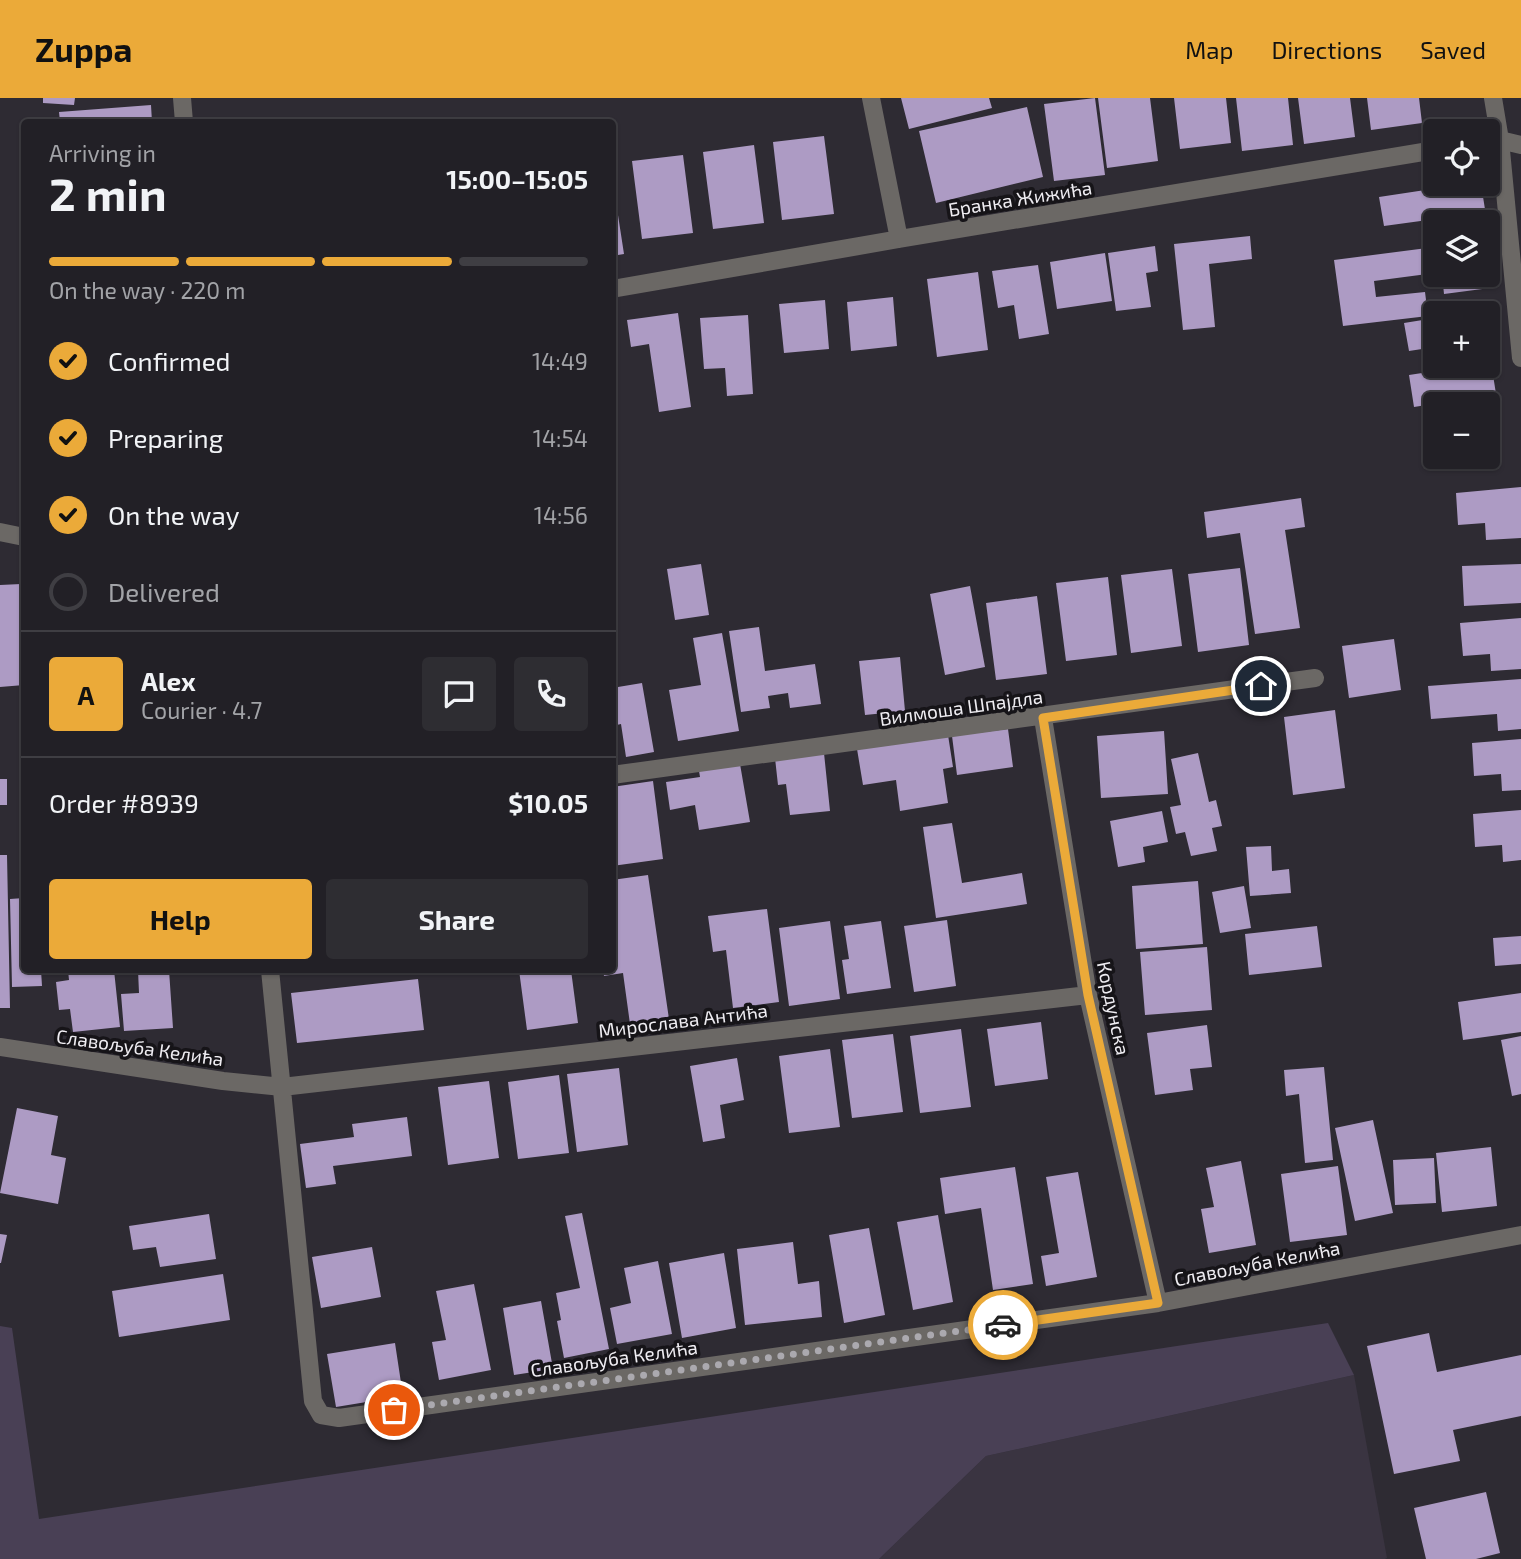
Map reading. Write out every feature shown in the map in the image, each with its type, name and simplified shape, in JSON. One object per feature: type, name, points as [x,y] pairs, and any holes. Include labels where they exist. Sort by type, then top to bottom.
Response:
[{"type":"street","points":[[181,98],[184,119]]},
{"type":"street","points":[[871,98],[899,239]]},
{"type":"street","points":[[1493,98],[1493,119]]},
{"type":"street","points":[[1500,142],[1521,145]]},
{"type":"street","name":"Бранка Жижића","points":[[616,288],[1423,152]]},
{"type":"street","points":[[1500,189],[1521,358]]},
{"type":"street","points":[[0,532],[21,536]]},
{"type":"street","name":"Вилмоша Шпајдла","points":[[616,774],[1043,718],[1315,678]]},
{"type":"street","name":"Кордунска","points":[[1043,718],[1088,995],[1158,1303]]},
{"type":"street","points":[[270,973],[282,1087]]},
{"type":"street","name":"Мирослава Антића","points":[[282,1087],[1088,995]]},
{"type":"street","name":"Славољуба Келића","points":[[0,1047],[223,1081],[282,1087],[313,1401],[321,1415],[339,1418],[1158,1303],[1521,1235]]},
{"type":"shaded area","points":[[1328,1323],[1354,1375],[986,1456],[879,1559],[0,1559],[0,1326],[12,1328],[39,1519]]},
{"type":"shaded area","points":[[1354,1375],[1387,1558],[1385,1559],[879,1559],[986,1456]]},
{"type":"building","points":[[43,98],[75,98],[74,105],[43,103]]},
{"type":"building","points":[[901,98],[989,98],[992,108],[909,129]]},
{"type":"building","points":[[1095,98],[1105,175],[1054,181],[1044,104]]},
{"type":"building","points":[[1098,98],[1150,98],[1158,161],[1107,168]]},
{"type":"building","points":[[1174,98],[1226,98],[1231,143],[1180,149]]},
{"type":"building","points":[[1236,98],[1288,98],[1293,145],[1242,151]]},
{"type":"building","points":[[1298,98],[1350,98],[1355,137],[1304,144]]},
{"type":"building","points":[[1367,98],[1419,98],[1422,123],[1371,130]]},
{"type":"building","points":[[151,105],[152,119],[60,119],[59,112]]},
{"type":"building","points":[[1027,107],[1043,177],[936,203],[919,131]]},
{"type":"building","points":[[824,136],[834,214],[782,220],[773,142]]},
{"type":"building","points":[[754,145],[764,223],[713,229],[703,152]]},
{"type":"building","points":[[683,155],[693,233],[642,239],[632,161]]},
{"type":"building","points":[[1423,190],[1423,196],[1483,196],[1485,210],[1423,210],[1423,221],[1384,226],[1379,197]]},
{"type":"building","points":[[616,202],[624,254],[616,255]]},
{"type":"building","points":[[1250,236],[1252,259],[1209,264],[1215,327],[1183,330],[1174,244]]},
{"type":"building","points":[[1155,246],[1158,271],[1146,273],[1151,307],[1116,311],[1108,253]]},
{"type":"building","points":[[1423,249],[1423,275],[1374,281],[1376,297],[1425,292],[1423,317],[1343,326],[1334,260]]},
{"type":"building","points":[[1105,253],[1112,301],[1057,309],[1050,262]]},
{"type":"building","points":[[1038,265],[1049,334],[1019,339],[1014,305],[998,308],[992,271]]},
{"type":"building","points":[[978,272],[988,350],[937,357],[927,279]]},
{"type":"building","points":[[1443,287],[1490,288],[1444,294]]},
{"type":"building","points":[[893,297],[897,346],[851,351],[847,302]]},
{"type":"building","points":[[825,300],[829,349],[784,353],[779,304]]},
{"type":"building","points":[[678,313],[691,407],[659,412],[649,344],[631,347],[627,320]]},
{"type":"building","points":[[748,315],[753,394],[727,396],[725,368],[704,369],[700,318]]},
{"type":"building","points":[[1423,320],[1423,349],[1409,351],[1404,323]]},
{"type":"building","points":[[1423,373],[1423,378],[1494,378],[1496,392],[1423,392],[1423,406],[1414,407],[1409,375]]},
{"type":"building","points":[[1521,487],[1521,538],[1486,540],[1485,523],[1458,525],[1456,493]]},
{"type":"building","points":[[1301,498],[1305,527],[1285,530],[1300,628],[1255,634],[1240,533],[1207,538],[1204,512]]},
{"type":"building","points":[[701,564],[709,615],[675,620],[667,569]]},
{"type":"building","points":[[1521,564],[1521,603],[1464,606],[1462,566]]},
{"type":"building","points":[[1240,568],[1249,645],[1198,652],[1188,574]]},
{"type":"building","points":[[1172,569],[1182,646],[1131,653],[1121,575]]},
{"type":"building","points":[[1108,577],[1117,655],[1066,661],[1056,583]]},
{"type":"building","points":[[21,584],[21,685],[0,687],[0,585]]},
{"type":"building","points":[[970,586],[985,667],[945,675],[930,594]]},
{"type":"building","points":[[1037,596],[1047,674],[996,680],[986,603]]},
{"type":"building","points":[[1521,618],[1521,669],[1491,671],[1490,654],[1463,656],[1460,623]]},
{"type":"building","points":[[759,627],[765,671],[815,664],[821,704],[790,708],[788,693],[768,696],[770,708],[741,712],[729,631]]},
{"type":"building","points":[[722,633],[739,731],[678,741],[669,690],[701,685],[693,638]]},
{"type":"building","points":[[1394,639],[1401,690],[1349,698],[1342,646]]},
{"type":"building","points":[[900,657],[905,711],[865,715],[859,661]]},
{"type":"building","points":[[1521,679],[1521,729],[1498,731],[1497,714],[1431,719],[1428,686]]},
{"type":"building","points":[[642,683],[654,752],[626,757],[621,724],[616,725],[616,687]]},
{"type":"building","points":[[1335,710],[1345,788],[1293,795],[1284,717]]},
{"type":"building","points":[[1008,729],[1013,767],[957,775],[952,736]]},
{"type":"building","points":[[1164,731],[1168,794],[1101,798],[1097,736]]},
{"type":"building","points":[[948,735],[953,767],[943,769],[948,803],[900,811],[896,780],[863,785],[857,749]]},
{"type":"building","points":[[1521,739],[1521,790],[1502,791],[1501,774],[1474,776],[1472,743]]},
{"type":"building","points":[[824,753],[830,811],[790,815],[786,784],[778,785],[775,758]]},
{"type":"building","points":[[1198,753],[1209,802],[1216,800],[1222,826],[1212,828],[1217,851],[1191,856],[1185,832],[1176,834],[1170,807],[1181,805],[1171,759]]},
{"type":"building","points":[[740,764],[750,822],[699,830],[695,805],[670,810],[666,782],[700,777],[699,771]]},
{"type":"building","points":[[0,779],[7,779],[7,805],[0,805]]},
{"type":"building","points":[[653,781],[663,859],[616,865],[616,786]]},
{"type":"building","points":[[1521,810],[1521,860],[1503,862],[1502,845],[1475,847],[1473,814]]},
{"type":"building","points":[[1162,811],[1168,842],[1143,847],[1145,862],[1118,867],[1110,821]]},
{"type":"building","points":[[952,823],[962,883],[1022,873],[1027,904],[936,918],[923,827]]},
{"type":"building","points":[[1271,846],[1272,871],[1289,869],[1291,893],[1250,896],[1246,847]]},
{"type":"building","points":[[0,855],[7,855],[10,1008],[0,1008]]},
{"type":"building","points":[[648,875],[669,1019],[630,1024],[623,973],[604,976],[604,973],[616,973],[616,879]]},
{"type":"building","points":[[1198,881],[1203,944],[1136,949],[1132,886]]},
{"type":"building","points":[[1244,886],[1251,928],[1220,933],[1212,892]]},
{"type":"building","points":[[21,898],[21,973],[41,973],[42,986],[12,987],[10,899]]},
{"type":"building","points":[[767,909],[779,1002],[733,1008],[726,950],[713,952],[708,916]]},
{"type":"building","points":[[947,920],[956,986],[914,992],[904,926]]},
{"type":"building","points":[[830,921],[840,999],[789,1006],[779,928]]},
{"type":"building","points":[[881,921],[891,988],[847,994],[842,960],[849,959],[844,926]]},
{"type":"building","points":[[1317,926],[1322,967],[1249,975],[1245,934]]},
{"type":"building","points":[[1521,936],[1521,964],[1495,966],[1493,938]]},
{"type":"building","points":[[1207,947],[1212,1010],[1145,1015],[1140,952]]},
{"type":"building","points":[[68,973],[114,973],[120,1027],[73,1032],[70,1009],[59,1010],[56,982],[69,980]]},
{"type":"building","points":[[138,973],[169,973],[173,1028],[124,1031],[121,994],[139,993]]},
{"type":"building","points":[[519,973],[571,973],[578,1023],[527,1030]]},
{"type":"building","points":[[418,979],[424,1030],[297,1043],[291,993]]},
{"type":"building","points":[[1521,993],[1521,1032],[1463,1040],[1458,1002]]},
{"type":"building","points":[[1041,1022],[1048,1079],[995,1086],[987,1029]]},
{"type":"building","points":[[1207,1025],[1212,1067],[1190,1069],[1193,1090],[1155,1095],[1147,1033]]},
{"type":"building","points":[[961,1029],[971,1107],[920,1113],[910,1036]]},
{"type":"building","points":[[893,1034],[903,1112],[852,1118],[842,1040]]},
{"type":"building","points":[[1521,1036],[1521,1094],[1512,1096],[1501,1040]]},
{"type":"building","points":[[830,1049],[840,1127],[789,1133],[779,1056]]},
{"type":"building","points":[[737,1058],[744,1100],[720,1105],[725,1138],[703,1142],[690,1066]]},
{"type":"building","points":[[1324,1067],[1333,1160],[1305,1163],[1299,1094],[1286,1096],[1284,1070]]},
{"type":"building","points":[[619,1068],[628,1145],[577,1152],[567,1074]]},
{"type":"building","points":[[559,1075],[569,1153],[518,1159],[508,1082]]},
{"type":"building","points":[[489,1081],[499,1158],[448,1165],[438,1087]]},
{"type":"building","points":[[17,1108],[58,1116],[51,1155],[66,1158],[58,1204],[0,1193]]},
{"type":"building","points":[[407,1117],[412,1156],[333,1166],[336,1184],[306,1188],[300,1144],[354,1137],[352,1124]]},
{"type":"building","points":[[1373,1120],[1393,1213],[1355,1221],[1335,1128]]},
{"type":"building","points":[[1491,1147],[1497,1206],[1442,1212],[1436,1153]]},
{"type":"building","points":[[1434,1158],[1436,1203],[1395,1205],[1393,1160]]},
{"type":"building","points":[[1241,1161],[1256,1245],[1209,1253],[1201,1209],[1214,1207],[1206,1168]]},
{"type":"building","points":[[1338,1166],[1347,1235],[1290,1242],[1281,1174]]},
{"type":"building","points":[[1015,1167],[1033,1284],[993,1290],[981,1208],[945,1214],[940,1178]]},
{"type":"building","points":[[1078,1172],[1097,1277],[1046,1286],[1041,1256],[1059,1253],[1046,1177]]},
{"type":"building","points":[[582,1213],[609,1349],[564,1358],[557,1321],[561,1320],[556,1293],[580,1288],[565,1216]]},
{"type":"building","points":[[209,1214],[216,1259],[160,1267],[156,1247],[133,1250],[129,1226]]},
{"type":"building","points":[[938,1215],[953,1302],[913,1310],[897,1222]]},
{"type":"building","points":[[869,1228],[885,1315],[844,1323],[829,1235]]},
{"type":"building","points":[[0,1234],[7,1235],[1,1263],[0,1263]]},
{"type":"building","points":[[793,1242],[798,1284],[819,1281],[822,1317],[745,1325],[737,1249]]},
{"type":"building","points":[[372,1247],[381,1297],[321,1308],[312,1257]]},
{"type":"building","points":[[724,1253],[736,1328],[682,1338],[669,1263]]},
{"type":"building","points":[[658,1261],[672,1334],[617,1344],[610,1308],[631,1303],[624,1268]]},
{"type":"building","points":[[223,1274],[230,1320],[119,1337],[112,1291]]},
{"type":"building","points":[[474,1284],[491,1370],[439,1380],[432,1342],[446,1340],[436,1291]]},
{"type":"building","points":[[541,1301],[553,1369],[514,1375],[503,1308]]},
{"type":"building","points":[[1429,1333],[1437,1372],[1521,1355],[1521,1416],[1453,1430],[1460,1461],[1394,1474],[1367,1346]]},
{"type":"building","points":[[395,1343],[403,1396],[336,1407],[327,1354]]},
{"type":"building","points":[[1486,1492],[1500,1553],[1476,1559],[1426,1559],[1414,1508]]},
{"type":"way so far","points":[[394,1410],[1003,1325]]},
{"type":"route","points":[[1003,1325],[1158,1303],[1088,995],[1043,718],[1261,686]]}]
